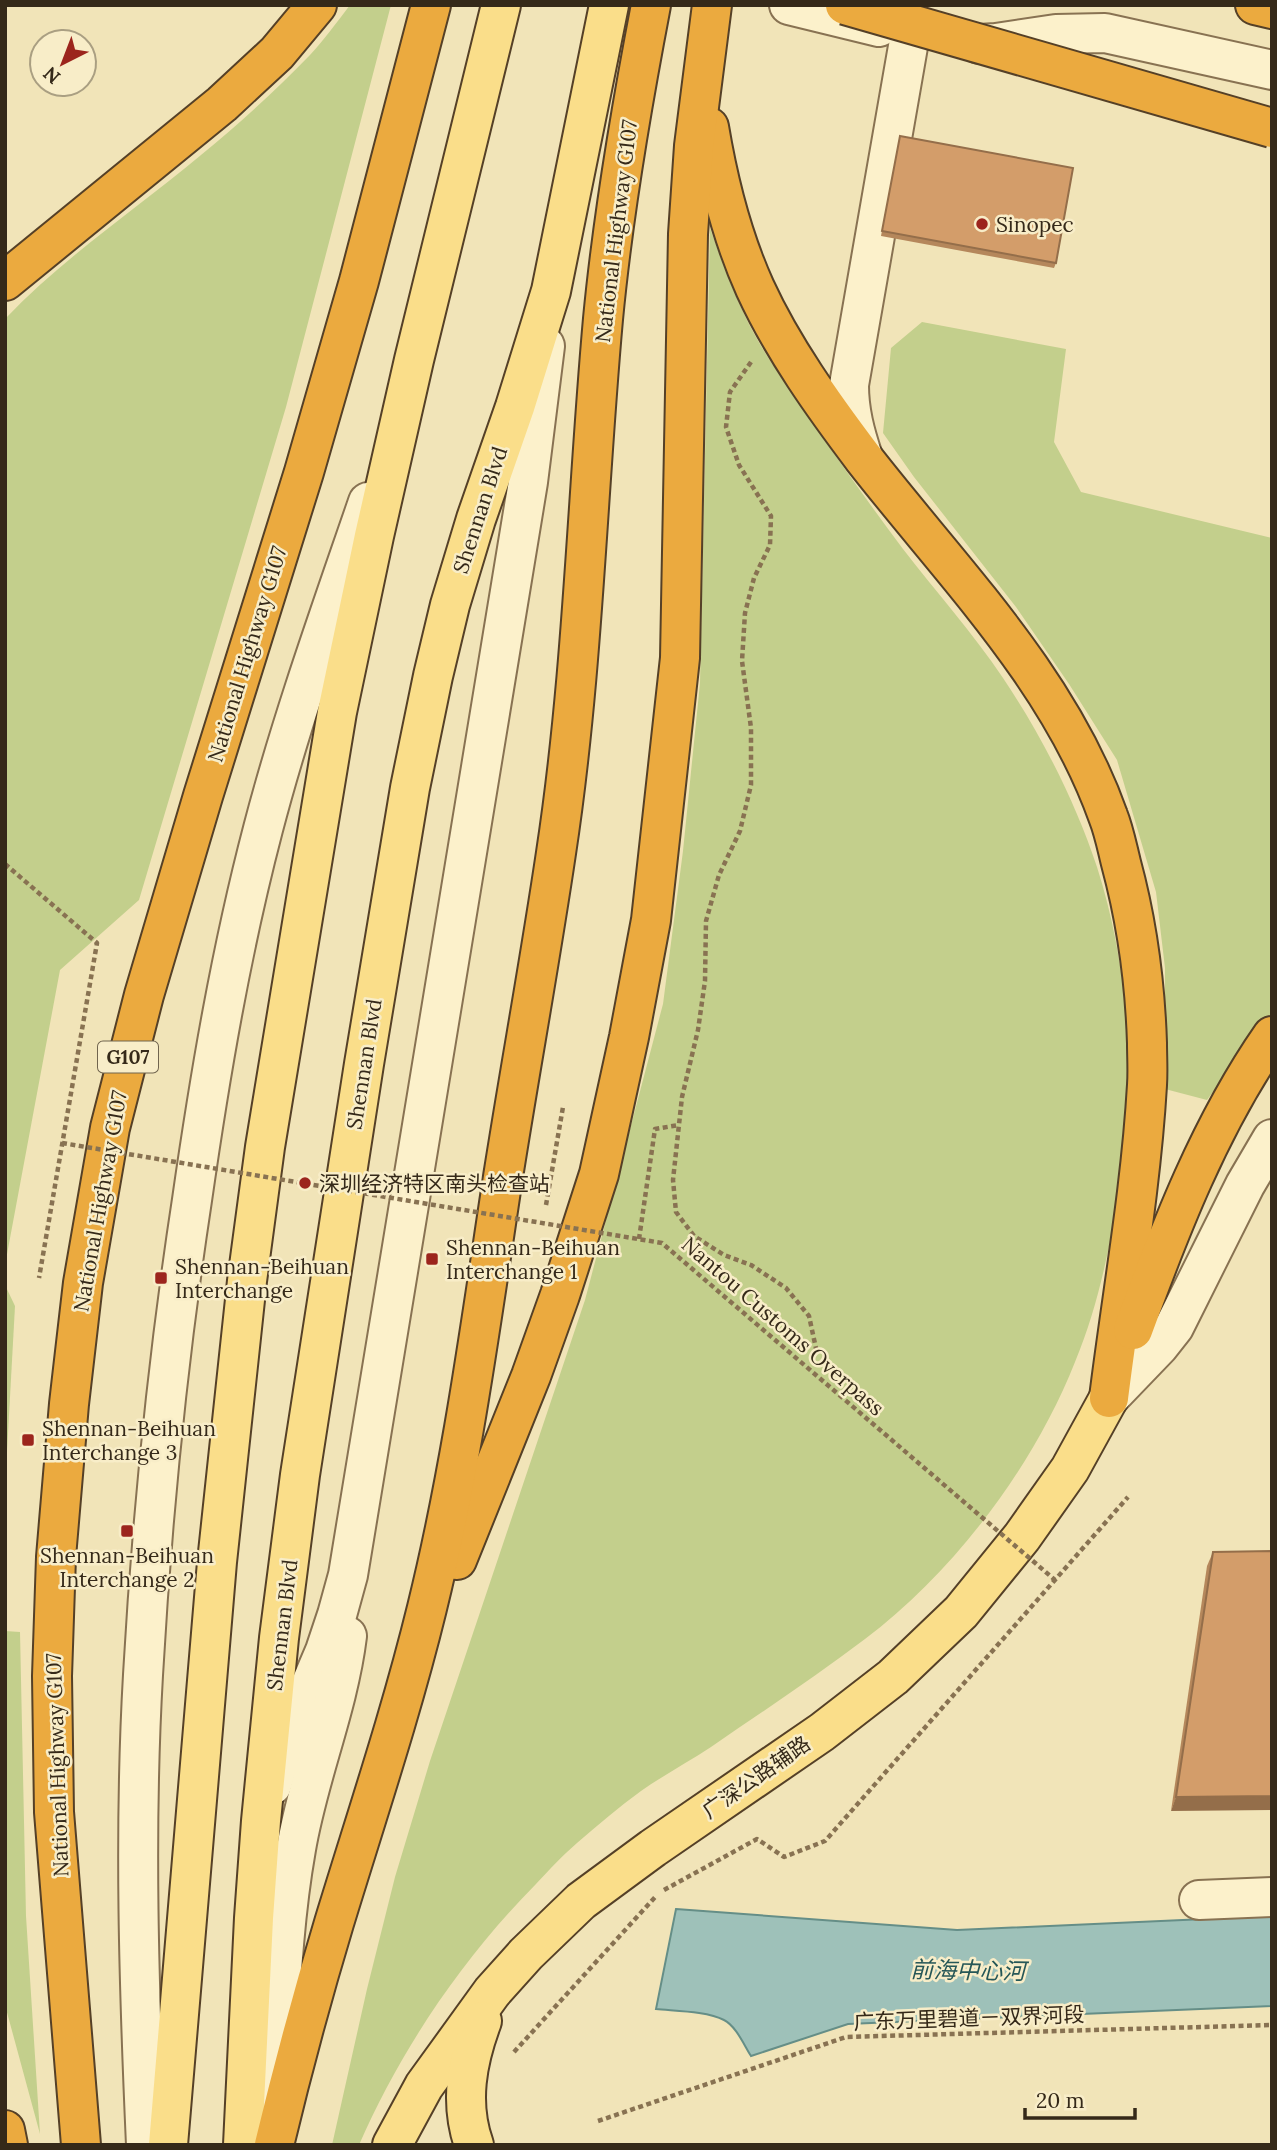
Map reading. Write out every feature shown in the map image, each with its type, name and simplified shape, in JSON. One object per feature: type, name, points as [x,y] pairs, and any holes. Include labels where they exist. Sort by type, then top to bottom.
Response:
[{"type":"highway","points":[[5,281],[222,104],[277,53],[317,5]]},
{"type":"highway","name":"National Highway G107","points":[[81,2145],[54,1812],[52,1676],[56,1557],[83,1283],[110,1128],[144,995],[304,472],[359,281],[431,5]]},
{"type":"highway","name":"National Highway G107","points":[[272,2145],[426,1610],[450,1507],[468,1409],[568,759],[582,615],[604,314],[634,92],[651,5]]},
{"type":"highway","points":[[390,1742],[437,1611],[531,1376],[599,1174],[651,920],[680,658],[688,234],[694,146],[712,5]]},
{"type":"highway","points":[[845,5],[1272,128]]},
{"type":"highway","points":[[1255,5],[1272,9]]},
{"type":"highway","points":[[704,66],[714,158],[728,214],[755,287],[779,333],[808,380],[863,457],[984,606],[1033,672],[1076,741],[1109,816],[1133,909],[1146,996],[1148,1082],[1137,1187],[1108,1398]]},
{"type":"highway","points":[[1108,1398],[1163,1249],[1200,1163],[1251,1066],[1272,1036]]},
{"type":"highway","points":[[5,2130],[8,2145]]},
{"type":"main road","points":[[168,2145],[219,1536],[247,1280],[265,1147],[337,712],[414,360],[501,5]]},
{"type":"main road","name":"Shennan Blvd","points":[[243,2145],[254,1918],[279,1638],[300,1475],[410,788],[432,676],[450,605],[551,291],[608,5]]},
{"type":"main road","name":"广深公路辅路","points":[[392,2145],[424,2086],[492,1992],[526,1954],[581,1901],[822,1732],[893,1677],[961,1612],[1022,1537],[1070,1469],[1108,1398]]},
{"type":"main road","points":[[474,2145],[467,2127],[465,2092],[471,2051],[492,1992]]},
{"type":"lane","points":[[789,5],[910,35],[972,44],[1081,32],[1105,33],[1272,70]]},
{"type":"lane","points":[[863,457],[853,428],[849,404],[851,366],[910,35]]},
{"type":"lane","points":[[261,1821],[281,1754],[325,1651],[337,1615],[360,1512],[528,482],[551,291]]},
{"type":"lane","points":[[146,2145],[139,1969],[142,1678],[163,1416],[180,1276],[204,1121],[235,952],[263,828],[300,699],[414,360]]},
{"type":"lane","points":[[1108,1398],[1174,1327],[1245,1185],[1272,1139]]},
{"type":"lane","points":[[272,2145],[288,1912],[296,1850],[305,1804],[334,1706],[344,1660],[360,1512]]},
{"type":"lane","points":[[1199,1900],[1272,1897]]},
{"type":"path","points":[[779,333],[747,366],[730,392],[726,427],[739,465],[771,516],[769,545],[754,578],[745,613],[742,661],[751,728],[751,785],[740,831],[719,875],[706,921],[705,981],[698,1030],[682,1097],[673,1180],[676,1212],[694,1236],[724,1255],[751,1265],[786,1288],[809,1316],[817,1353]]},
{"type":"path","points":[[5,864],[97,943],[39,1278]]},
{"type":"path","points":[[545,1210],[563,1107]]},
{"type":"path","points":[[639,1239],[655,1129],[680,1125]]},
{"type":"path","name":"Nantou Customs Overpass","points":[[62,1143],[662,1243],[1055,1580]]},
{"type":"path","points":[[507,2059],[659,1893],[757,1839],[784,1857],[825,1841],[1128,1497]]},
{"type":"path","name":"广东万里碧道－双界河段","points":[[598,2122],[846,2037],[1272,2025]]},
{"type":"green space","points":[[350,5],[391,5],[286,407],[139,900],[60,970],[5,1265],[5,319],[51,275],[201,155],[257,106],[310,55]]},
{"type":"green space","points":[[710,228],[739,302],[764,352],[880,518],[1003,678],[1044,746],[1079,818],[1109,911],[1125,1001],[1128,1046],[1126,1137],[1113,1227],[1102,1279],[1087,1329],[1058,1401],[1014,1478],[960,1549],[930,1582],[865,1639],[711,1747],[641,1791],[567,1853],[509,1913],[459,1974],[394,2074],[359,2145],[332,2145],[395,1877],[430,1761],[585,1300],[663,1004],[683,851],[700,683]]},
{"type":"green space","points":[[922,322],[1066,349],[1054,442],[1081,492],[1272,538],[1272,1012],[1207,1100],[1165,1089],[1165,968],[1156,892],[1117,760],[1016,607],[883,433],[891,348]]},
{"type":"green space","points":[[5,1285],[15,1306],[5,1488]]},
{"type":"green space","points":[[5,1631],[20,1632],[26,1916],[40,2134],[5,2005]]},
{"type":"water","name":"前海中心河","points":[[676,1909],[957,1930],[1272,1916],[1272,2006],[848,2024],[751,2056],[736,2031],[724,2020],[700,2013],[656,2009]]},
{"type":"building","points":[[900,136],[1073,168],[1056,263],[882,231]]},
{"type":"building","points":[[1272,1551],[1272,1796],[1176,1797],[1213,1552]]},
{"type":"place","name":"Sinopec","points":[[982,224]]},
{"type":"place","name":"深圳经济特区南头检查站","points":[[305,1183]]},
{"type":"place","name":"Shennan-Beihuan Interchange 1","points":[[432,1259]]},
{"type":"place","name":"Shennan-Beihuan Interchange","points":[[161,1278]]},
{"type":"place","name":"Shennan-Beihuan Interchange 3","points":[[28,1440]]},
{"type":"place","name":"Shennan-Beihuan Interchange 2","points":[[127,1531]]}]
